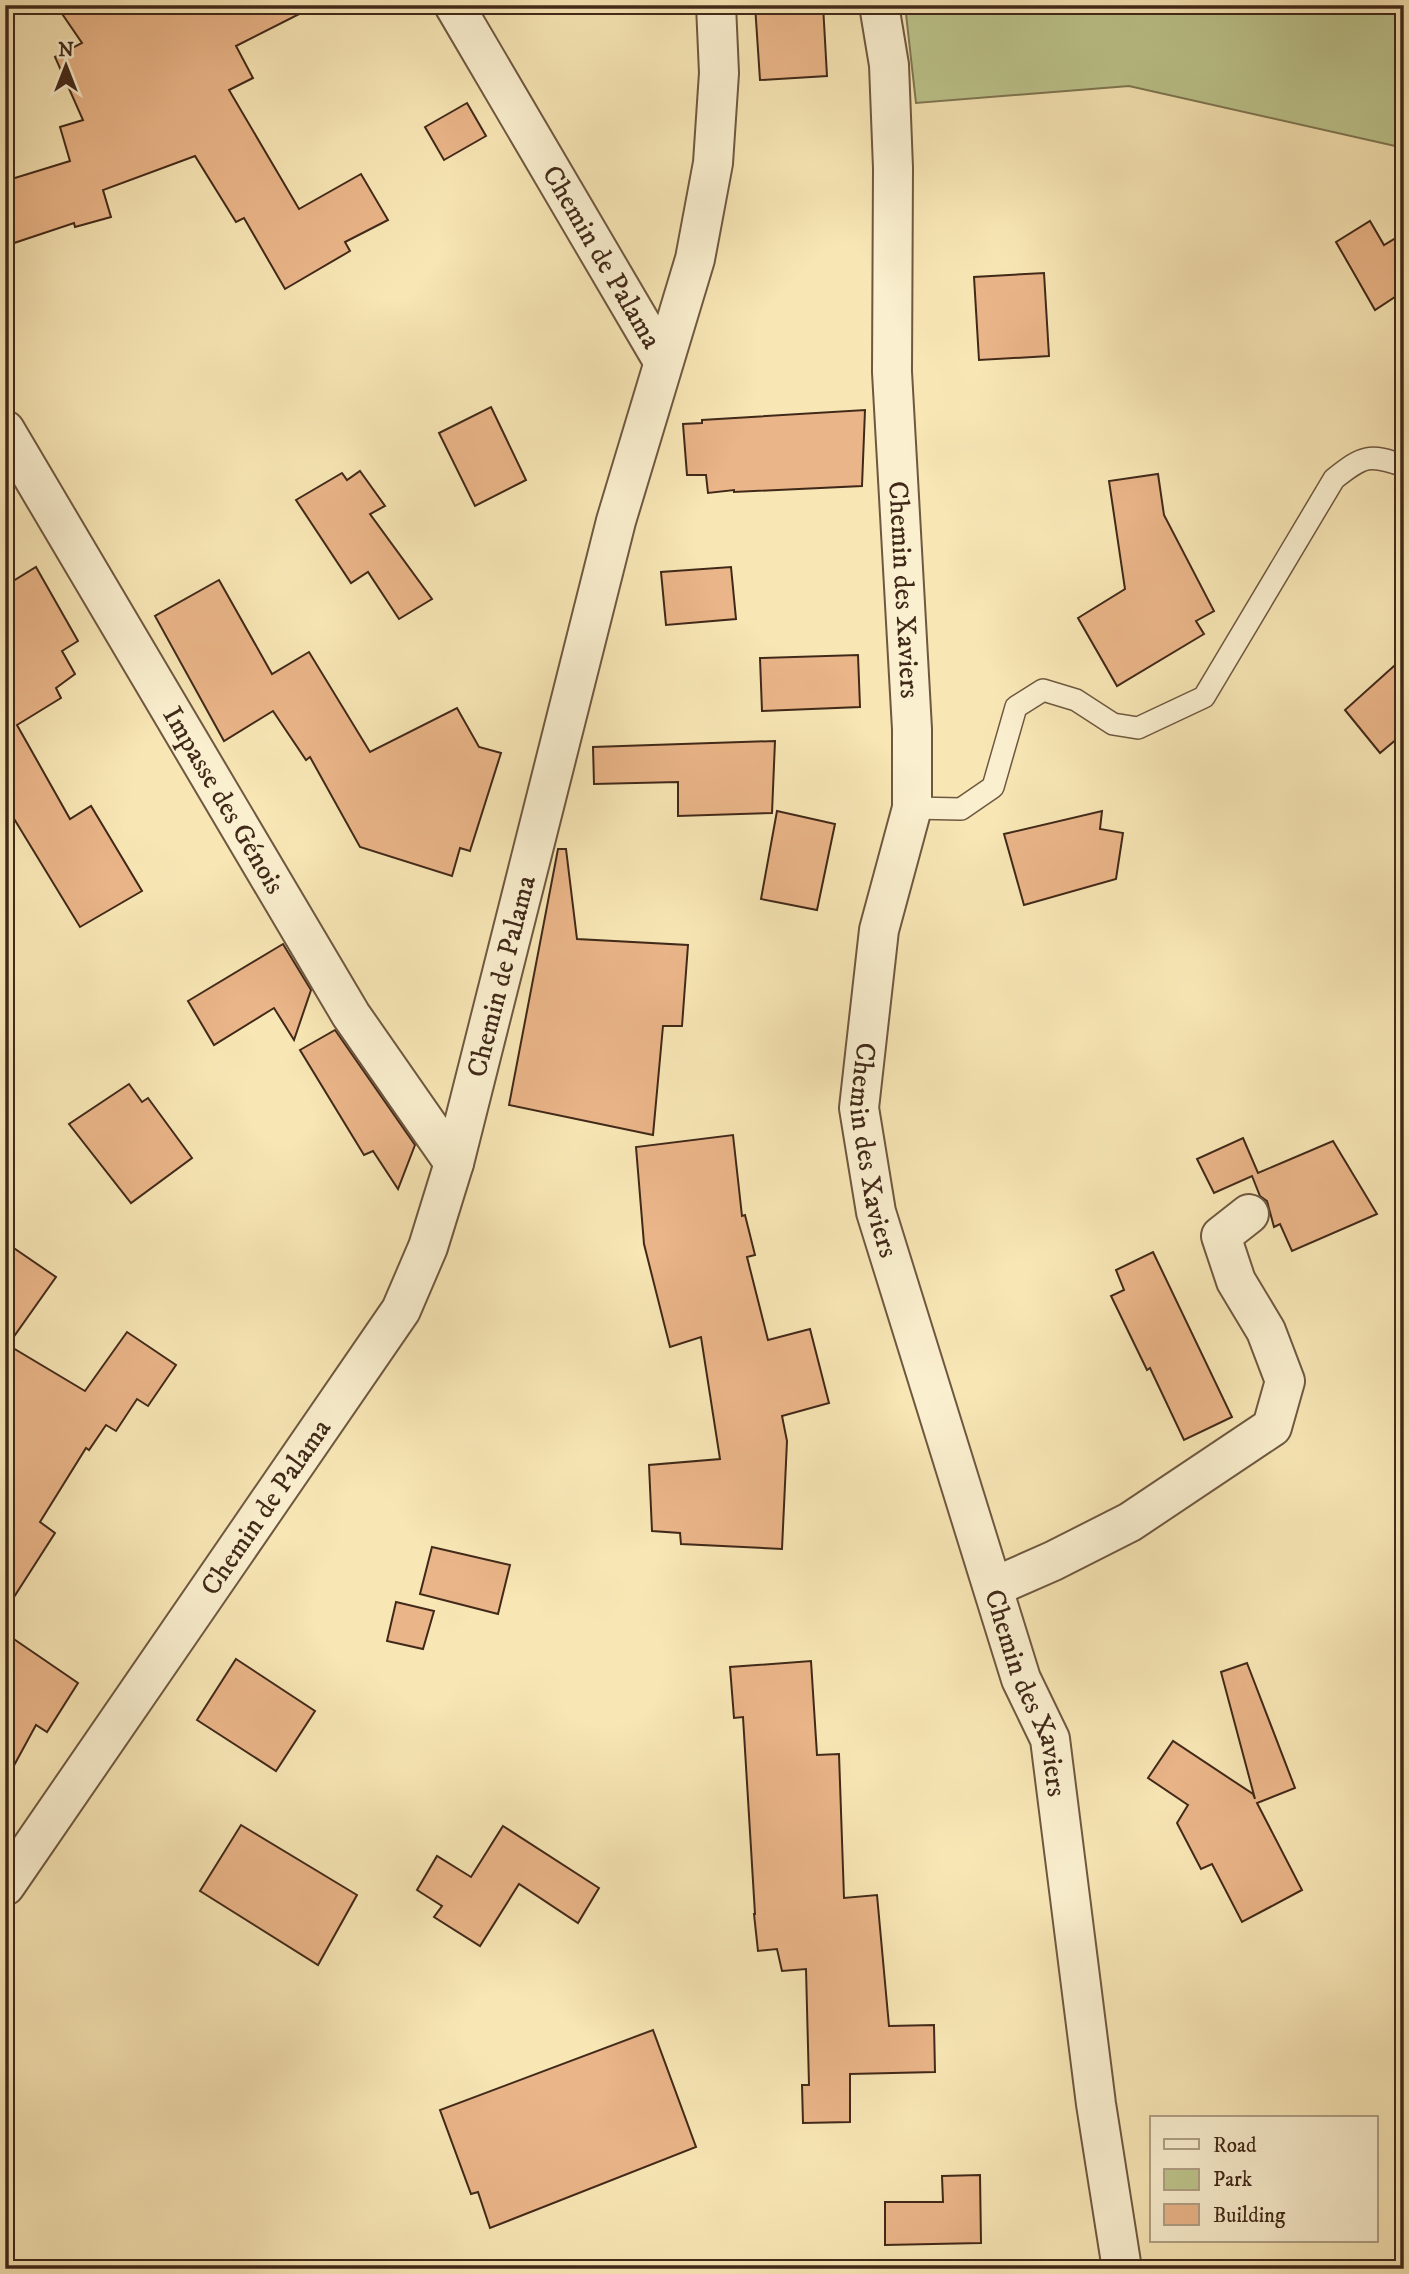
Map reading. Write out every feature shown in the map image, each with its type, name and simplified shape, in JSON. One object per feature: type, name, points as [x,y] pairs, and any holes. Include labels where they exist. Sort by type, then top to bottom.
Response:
[{"type":"street","name":"Chemin de Palama","points":[[5,1886],[401,1310],[428,1247],[454,1163],[616,521],[663,360],[454,5]]},
{"type":"street","points":[[663,360],[695,259],[713,163],[719,74],[716,5]]},
{"type":"street","name":"Chemin des Xaviers","points":[[879,5],[889,65],[893,168],[892,372],[912,729],[912,808],[879,930],[859,1108],[876,1212],[1021,1679],[1050,1739],[1096,2104],[1122,2269]]},
{"type":"street","name":"Impasse des Génois","points":[[5,430],[351,1015],[454,1163]]},
{"type":"street","points":[[994,1587],[1130,1522],[1272,1427],[1285,1381],[1266,1331],[1236,1281],[1221,1236],[1249,1214]]},
{"type":"lane","points":[[912,808],[961,809],[993,788],[1016,707],[1043,690],[1076,700],[1114,724],[1138,728],[1204,697],[1334,479],[1355,463],[1378,457],[1404,466]]},
{"type":"green space","points":[[905,5],[1404,5],[1404,148],[1129,86],[916,103]]},
{"type":"building","points":[[56,5],[317,5],[236,46],[253,78],[229,90],[299,209],[361,174],[388,220],[345,242],[350,251],[285,289],[244,218],[236,222],[195,156],[103,190],[111,217],[75,227],[74,223],[5,246],[5,181],[70,161],[60,127],[83,120],[55,57],[82,43]]},
{"type":"building","points":[[755,5],[823,5],[827,76],[760,80]]},
{"type":"building","points":[[467,103],[486,136],[444,160],[425,127]]},
{"type":"building","points":[[1370,221],[1384,245],[1404,233],[1404,291],[1375,310],[1336,242]]},
{"type":"building","points":[[1044,273],[1049,356],[979,360],[974,277]]},
{"type":"building","points":[[491,407],[526,480],[475,506],[439,433]]},
{"type":"building","points":[[865,410],[862,486],[708,493],[706,475],[687,475],[683,424],[702,423],[702,420]]},
{"type":"building","points":[[360,471],[385,506],[370,514],[432,599],[399,619],[368,572],[351,583],[296,500],[342,473],[347,480]]},
{"type":"building","points":[[1158,474],[1164,515],[1214,611],[1196,621],[1204,634],[1117,686],[1078,618],[1125,589],[1109,481]]},
{"type":"building","points":[[36,567],[78,641],[62,651],[75,674],[56,688],[61,698],[17,725],[70,819],[91,806],[142,891],[80,927],[5,804],[5,586]]},
{"type":"building","points":[[731,567],[736,619],[666,625],[661,572]]},
{"type":"building","points":[[219,580],[272,674],[309,652],[370,752],[457,708],[479,747],[501,753],[470,851],[460,848],[452,876],[360,847],[310,757],[306,760],[273,711],[224,741],[155,616]]},
{"type":"building","points":[[858,655],[860,707],[762,711],[760,658]]},
{"type":"building","points":[[1404,657],[1404,733],[1380,753],[1345,710]]},
{"type":"building","points":[[775,741],[772,813],[678,816],[678,782],[594,784],[593,747]]},
{"type":"building","points":[[777,811],[835,824],[817,910],[761,899]]},
{"type":"building","points":[[1102,811],[1100,829],[1123,833],[1116,879],[1024,905],[1004,834]]},
{"type":"building","points":[[558,849],[566,849],[577,939],[688,945],[682,1026],[663,1026],[653,1135],[509,1105]]},
{"type":"building","points":[[283,944],[311,990],[294,1040],[274,1008],[214,1045],[188,1001]]},
{"type":"building","points":[[335,1030],[415,1145],[398,1189],[373,1151],[364,1155],[300,1050]]},
{"type":"building","points":[[129,1084],[142,1102],[148,1098],[192,1158],[131,1203],[69,1124]]},
{"type":"building","points":[[733,1135],[742,1216],[745,1215],[755,1255],[747,1257],[768,1340],[810,1329],[829,1403],[782,1416],[787,1441],[782,1549],[681,1544],[680,1533],[652,1531],[649,1465],[720,1459],[701,1337],[670,1347],[644,1244],[636,1147]]},
{"type":"building","points":[[1243,1138],[1258,1173],[1333,1141],[1377,1214],[1292,1251],[1280,1224],[1274,1227],[1267,1201],[1260,1196],[1252,1176],[1214,1193],[1197,1159]]},
{"type":"building","points":[[5,1242],[56,1277],[8,1345],[85,1391],[127,1332],[176,1365],[148,1406],[137,1399],[116,1431],[106,1425],[89,1450],[86,1448],[40,1522],[55,1533],[5,1611]]},
{"type":"building","points":[[1153,1252],[1232,1417],[1184,1440],[1150,1368],[1147,1370],[1111,1296],[1124,1290],[1116,1270]]},
{"type":"building","points":[[432,1547],[510,1565],[498,1614],[420,1594]]},
{"type":"building","points":[[396,1602],[434,1611],[423,1649],[387,1641]]},
{"type":"building","points":[[5,1633],[78,1683],[47,1732],[36,1725],[5,1782]]},
{"type":"building","points":[[236,1659],[315,1711],[276,1771],[197,1720]]},
{"type":"building","points":[[811,1661],[817,1755],[839,1754],[844,1898],[877,1895],[889,2026],[934,2025],[935,2072],[850,2074],[850,2122],[803,2123],[802,2085],[809,2085],[806,1969],[782,1971],[777,1949],[758,1951],[743,1717],[734,1718],[730,1667]]},
{"type":"building","points":[[1247,1663],[1295,1788],[1257,1803],[1302,1890],[1242,1922],[1212,1864],[1201,1869],[1177,1823],[1188,1805],[1148,1778],[1173,1741],[1253,1794],[1255,1799],[1221,1672]]},
{"type":"building","points":[[241,1825],[357,1895],[318,1965],[200,1891]]},
{"type":"building","points":[[503,1826],[599,1888],[578,1923],[519,1884],[480,1946],[434,1917],[442,1906],[417,1890],[437,1856],[471,1877]]},
{"type":"building","points":[[653,2030],[696,2147],[490,2228],[478,2192],[471,2194],[440,2110]]},
{"type":"building","points":[[980,2175],[981,2243],[885,2245],[885,2202],[943,2202],[942,2176]]}]
